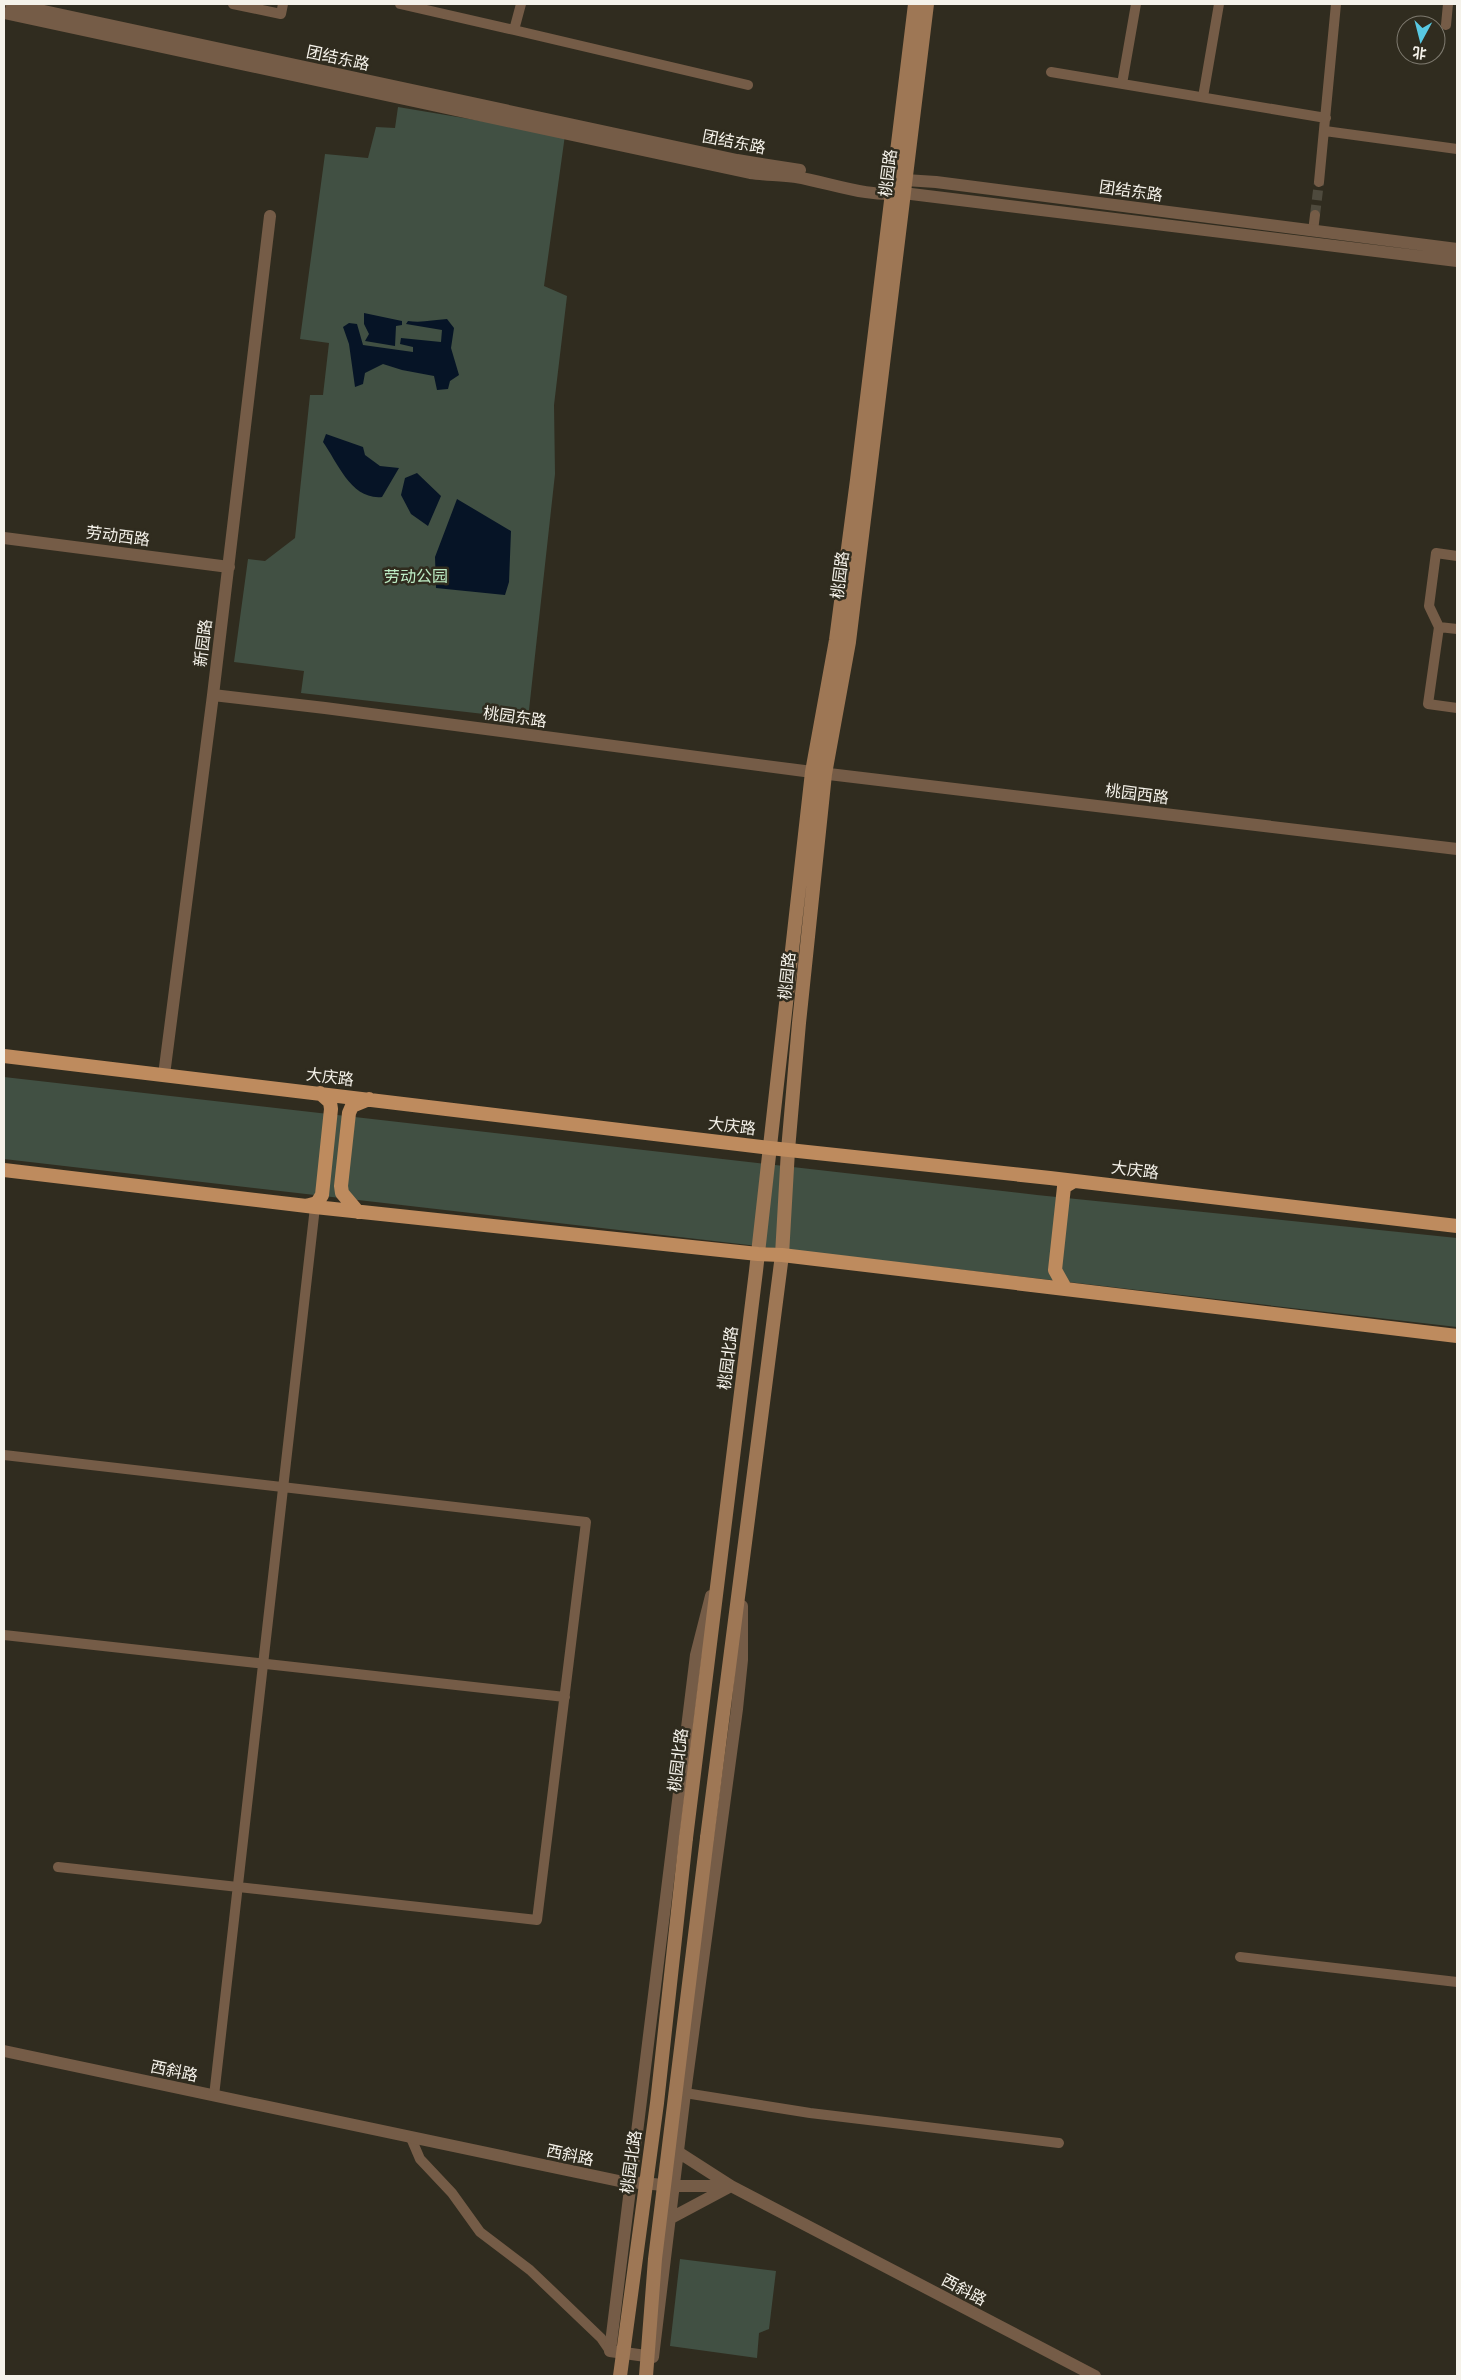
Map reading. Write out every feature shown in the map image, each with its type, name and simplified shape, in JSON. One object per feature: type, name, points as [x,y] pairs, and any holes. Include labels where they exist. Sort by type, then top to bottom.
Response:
[{"type":"main road","name":"桃园路","points":[[899,188],[916,4]]},
{"type":"main road","name":"桃园路","points":[[770,1148],[837,631],[899,188],[927,4]]},
{"type":"main road","name":"桃园路","points":[[788,1150],[819,773]]},
{"type":"main road","name":"大庆路","points":[[4,1056],[770,1148],[1052,1178],[1457,1226]]},
{"type":"main road","points":[[311,1207],[317,1203],[322,1195],[331,1110],[330,1102],[320,1093]]},
{"type":"main road","points":[[358,1212],[342,1193],[343,1168],[349,1113],[352,1106],[370,1099]]},
{"type":"main road","name":"桃园北路","points":[[620,2376],[657,2103],[686,1838],[770,1148]]},
{"type":"main road","points":[[646,2376],[656,2259],[707,1838],[782,1255],[788,1150]]},
{"type":"main road","points":[[4,1170],[311,1207],[782,1255],[1457,1336]]},
{"type":"main road","points":[[1039,1285],[1047,1279],[1049,1271],[1059,1187],[1052,1178]]},
{"type":"main road","points":[[1065,1288],[1055,1270],[1064,1187],[1074,1181]]},
{"type":"street","name":"团结东路","points":[[12,4],[737,160],[899,188],[1313,231],[1457,249]]},
{"type":"street","points":[[233,4],[281,14],[283,4]]},
{"type":"street","points":[[400,4],[748,85]]},
{"type":"street","points":[[514,30],[521,4]]},
{"type":"street","points":[[1122,84],[1136,4]]},
{"type":"street","points":[[1203,97],[1219,4]]},
{"type":"street","points":[[1319,182],[1336,4]]},
{"type":"street","points":[[1446,25],[1448,4]]},
{"type":"street","points":[[4,13],[750,173],[795,177],[864,191],[899,188],[1457,261]]},
{"type":"street","points":[[1051,72],[1326,118]]},
{"type":"street","points":[[1325,131],[1457,150]]},
{"type":"street","points":[[1313,231],[1315,215]]},
{"type":"street","name":"新园路","points":[[164,1075],[229,567],[270,216]]},
{"type":"street","name":"劳动西路","points":[[4,538],[229,567]]},
{"type":"street","points":[[1457,556],[1436,553],[1429,606],[1439,627],[1428,704],[1457,708]]},
{"type":"street","points":[[1439,627],[1457,629]]},
{"type":"street","name":"桃园东路","points":[[213,696],[325,708],[819,773]]},
{"type":"street","name":"桃园西路","points":[[819,773],[1457,849]]},
{"type":"street","points":[[214,2096],[284,1487],[311,1207]]},
{"type":"street","points":[[4,1455],[586,1522],[537,1920],[58,1867]]},
{"type":"street","points":[[610,2351],[696,1656],[721,1557]]},
{"type":"street","points":[[411,2138],[420,2159],[452,2193],[480,2232],[530,2270],[601,2338],[610,2351],[653,2357],[685,2094],[742,1660],[741,1576]]},
{"type":"street","points":[[4,1635],[564,1697]]},
{"type":"street","points":[[1240,1957],[1457,1982]]},
{"type":"street","name":"西斜路","points":[[4,2051],[631,2183],[675,2186],[731,2186],[1095,2376]]},
{"type":"street","points":[[685,2094],[1059,2144]]},
{"type":"street","points":[[671,2218],[731,2186],[678,2152]]},
{"type":"green space","name":"劳动公园","points":[[398,107],[565,135],[544,286],[567,296],[554,405],[555,474],[528,719],[301,693],[304,671],[234,662],[248,559],[265,561],[295,538],[310,395],[323,395],[329,343],[300,339],[325,154],[368,158],[376,127],[395,128]]},
{"type":"green space","points":[[4,1077],[1037,1195],[1457,1238],[1457,1327],[4,1159]]},
{"type":"green space","points":[[680,2259],[776,2271],[769,2329],[759,2333],[757,2358],[670,2346]]},
{"type":"water","points":[[364,313],[402,321],[402,325],[396,326],[395,346],[365,341],[369,334],[364,324]]},
{"type":"water","points":[[447,319],[454,328],[451,348],[459,375],[450,381],[448,389],[437,390],[434,376],[383,364],[365,373],[363,384],[355,387],[349,344],[343,327],[349,323],[357,324],[363,345],[413,352],[413,347],[400,344],[401,338],[441,342],[442,330],[406,324],[408,321],[423,322]]},
{"type":"water","points":[[326,434],[363,447],[365,455],[380,466],[399,468],[382,497],[362,493],[346,478],[323,442]]},
{"type":"water","points":[[417,473],[441,496],[428,526],[411,514],[401,495],[405,478]]},
{"type":"water","points":[[457,499],[511,531],[509,582],[505,595],[436,588],[435,557]]},
{"type":"tunnel","points":[[1315,215],[1319,182]]}]
